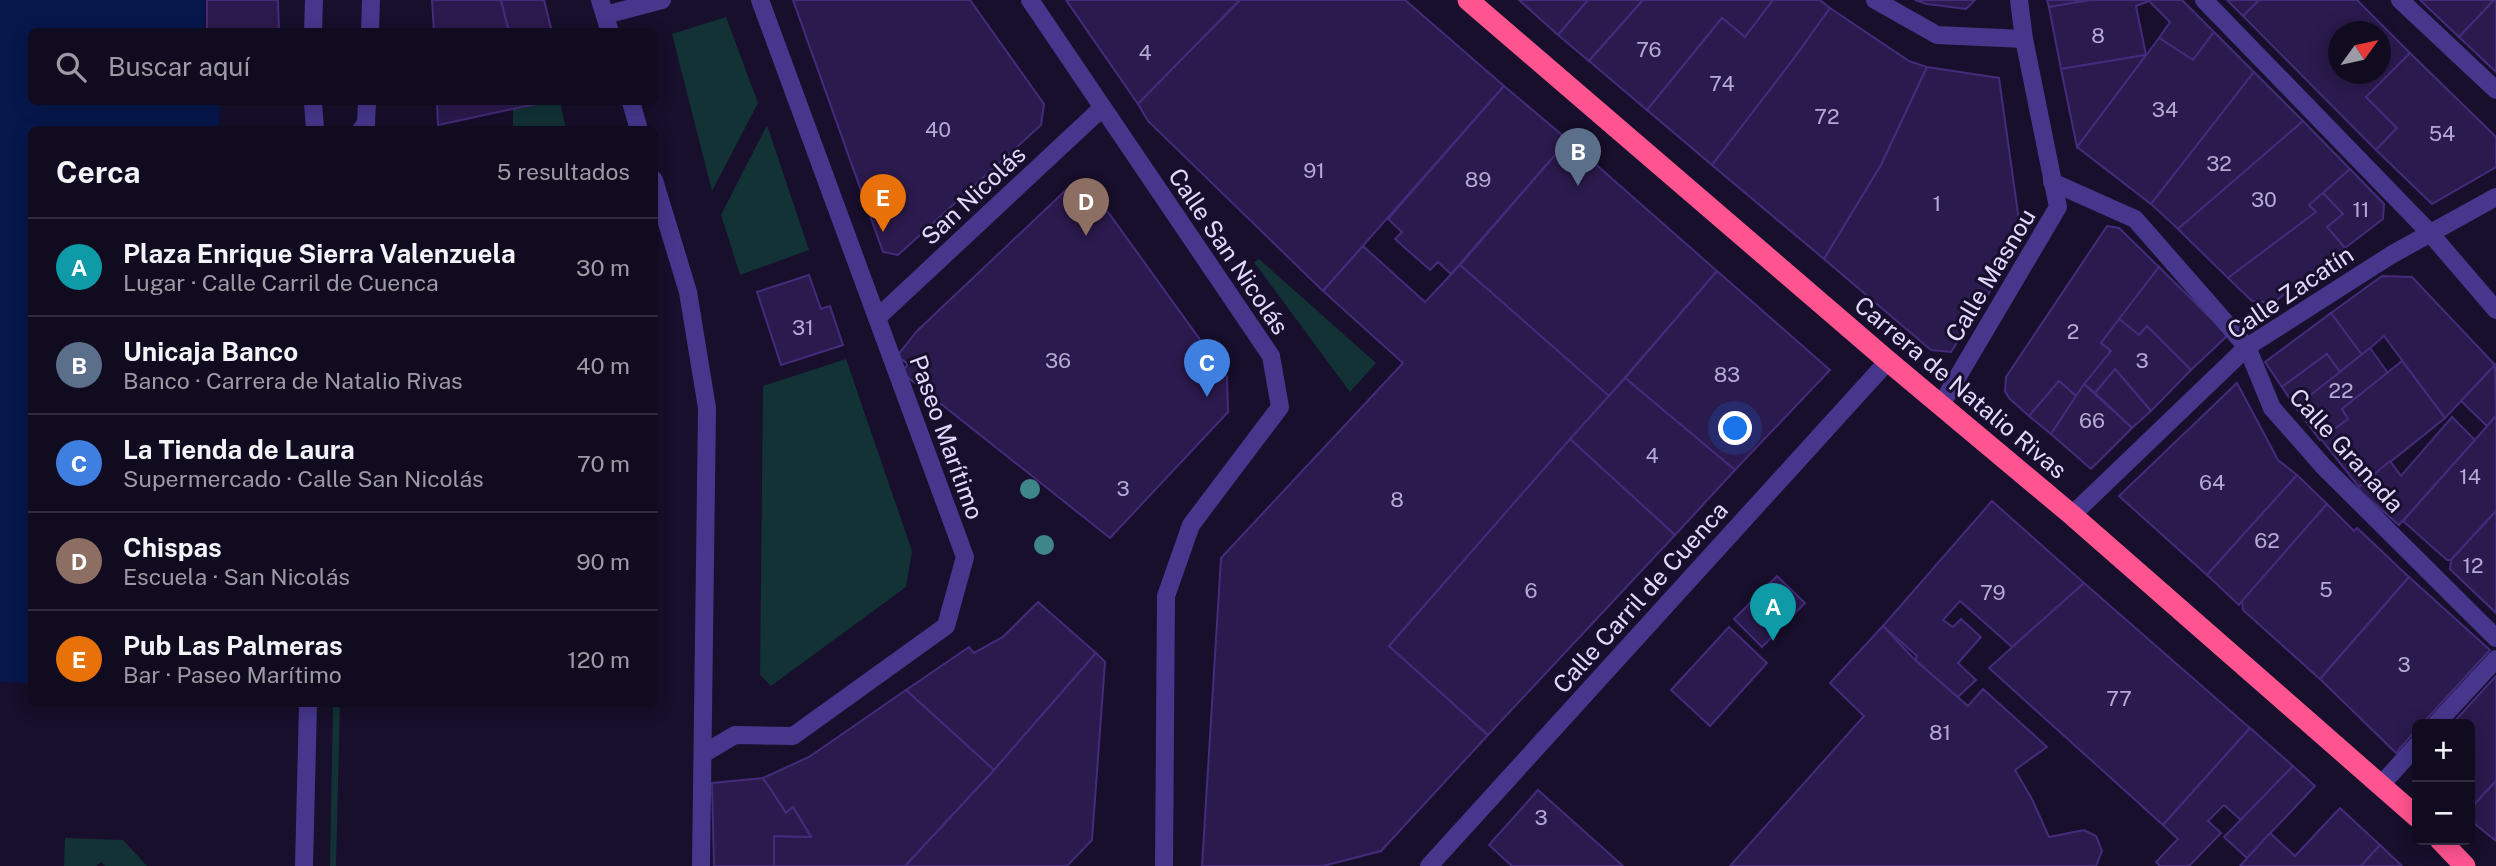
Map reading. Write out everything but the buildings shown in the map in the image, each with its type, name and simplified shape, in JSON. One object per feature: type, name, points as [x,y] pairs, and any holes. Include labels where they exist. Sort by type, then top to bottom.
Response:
[{"type":"highway","name":"Carrera de Natalio Rivas","points":[[1468,0],[1888,361],[2072,515],[2412,813]]},
{"type":"highway","points":[[2445,845],[2465,866]]},
{"type":"street","points":[[313,28],[314,0]]},
{"type":"street","points":[[370,28],[372,0]]},
{"type":"street","points":[[605,16],[662,0]]},
{"type":"street","name":"Paseo Marítimo","points":[[703,754],[735,735],[793,736],[946,626],[965,556],[760,0]]},
{"type":"street","name":"Calle San Nicolás","points":[[1030,0],[1271,356],[1280,407],[1191,525],[1166,596],[1164,866]]},
{"type":"street","points":[[1875,0],[1937,35],[2024,39]]},
{"type":"street","name":"Calle Masnou","points":[[1941,405],[2058,208],[2024,39],[2019,0]]},
{"type":"street","points":[[2204,0],[2430,233],[2496,310]]},
{"type":"street","points":[[2400,0],[2496,90]]},
{"type":"street","points":[[313,105],[315,126]]},
{"type":"street","points":[[364,126],[368,105]]},
{"type":"street","points":[[632,105],[638,126]]},
{"type":"street","name":"San Nicolás","points":[[877,318],[1102,108]]},
{"type":"street","name":"Calle Granada","points":[[2052,182],[2135,219],[2246,347],[2272,408],[2324,467],[2496,638]]},
{"type":"street","points":[[658,193],[688,292],[707,408],[701,866]]},
{"type":"street","name":"Calle Zacatín","points":[[2072,515],[2246,347],[2390,255],[2496,197]]},
{"type":"street","name":"Calle Carril de Cuenca","points":[[1429,866],[1888,361]]},
{"type":"street","points":[[2441,719],[2496,659]]},
{"type":"street","points":[[304,866],[308,707]]},
{"type":"street","points":[[2381,785],[2412,751]]},
{"type":"green space","points":[[726,17],[758,103],[712,191],[672,34]]},
{"type":"green space","points":[[561,105],[565,126],[513,126],[513,108]]},
{"type":"green space","points":[[767,125],[809,250],[740,275],[721,215]]},
{"type":"green space","points":[[1259,259],[1376,363],[1350,392],[1254,262]]},
{"type":"green space","points":[[846,359],[912,551],[906,587],[771,686],[760,675],[763,386]]},
{"type":"green space","points":[[333,707],[340,707],[336,866],[330,866]]},
{"type":"green space","points":[[65,838],[123,840],[147,866],[105,866],[101,862],[96,866],[64,866]]},
{"type":"shaded area","points":[[0,0],[205,0],[204,28],[28,28],[28,105],[220,105],[219,126],[28,126],[28,683],[0,682]]},
{"type":"place","name":"Unicaja Banco","points":[[1578,186]]},
{"type":"place","name":"Pub Las Palmeras","points":[[883,232]]},
{"type":"place","name":"Chispas","points":[[1086,236]]},
{"type":"place","name":"La Tienda de Laura","points":[[1207,397]]},
{"type":"place","name":"Plaza Enrique Sierra Valenzuela","points":[[1773,641]]}]
